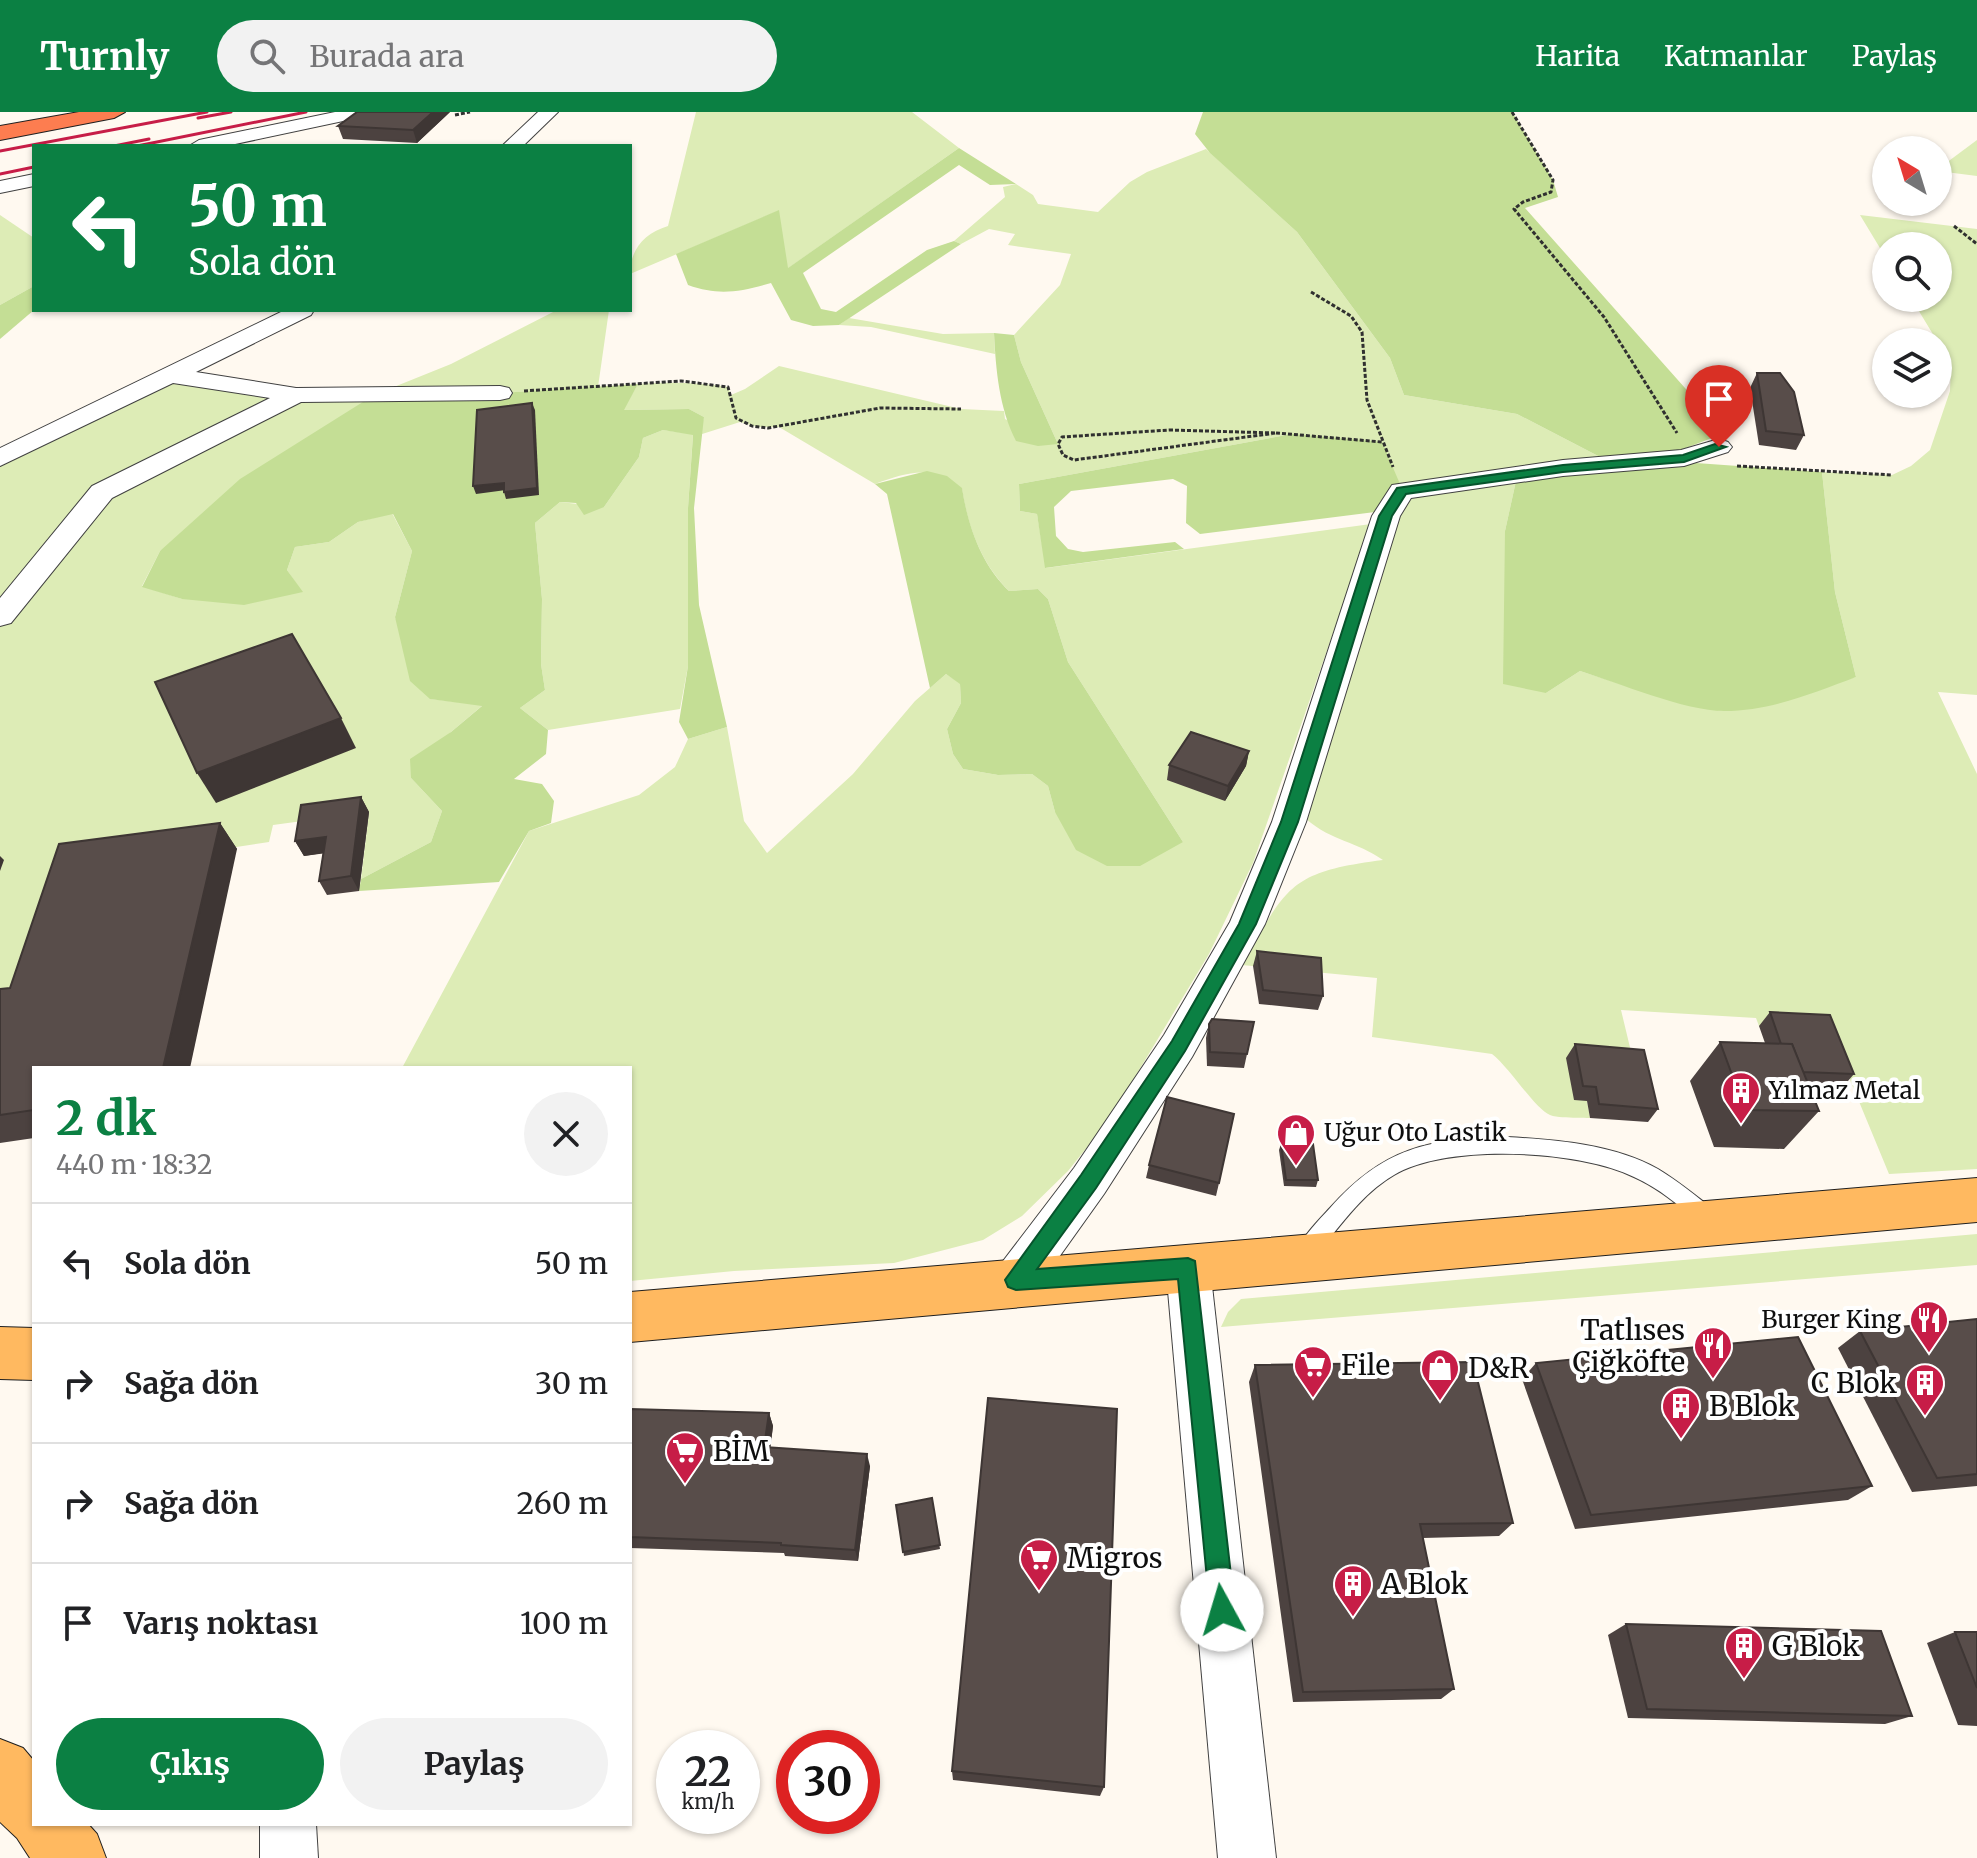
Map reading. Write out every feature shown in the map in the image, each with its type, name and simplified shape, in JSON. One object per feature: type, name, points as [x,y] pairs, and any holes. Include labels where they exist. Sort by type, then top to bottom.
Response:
[{"type":"highway","points":[[0,120],[45,112]]},
{"type":"highway","points":[[0,133],[114,112]]},
{"type":"main road","points":[[632,1317],[1016,1280],[1977,1200]]},
{"type":"main road","points":[[0,1353],[32,1354]]},
{"type":"main road","points":[[0,1771],[32,1810]]},
{"type":"main road","points":[[46,1826],[73,1858]]},
{"type":"street","points":[[209,144],[362,112]]},
{"type":"street","points":[[514,144],[549,112]]},
{"type":"street","points":[[0,187],[32,180]]},
{"type":"street","points":[[0,458],[299,312]]},
{"type":"street","points":[[170,375],[296,395],[500,393]]},
{"type":"street","points":[[0,617],[102,492],[296,395]]},
{"type":"street","points":[[1016,1280],[1089,1181],[1178,1046],[1247,924],[1289,822],[1386,516],[1402,491],[1706,451]]},
{"type":"street","points":[[1188,1268],[1247,1858]]},
{"type":"street","points":[[288,1826],[289,1858]]},
{"type":"lane","points":[[1302,1258],[1360,1190],[1389,1167],[1435,1151],[1523,1144],[1587,1152],[1633,1167],[1667,1186],[1716,1222]]},
{"type":"path","points":[[455,115],[470,112]]},
{"type":"path","points":[[1512,112],[1553,180],[1551,192],[1523,202],[1514,209],[1604,317],[1706,451],[1732,466],[1892,475]]},
{"type":"path","points":[[1954,226],[1977,244]]},
{"type":"path","points":[[1311,292],[1343,309],[1361,326],[1366,339],[1364,386],[1373,423],[1385,451]]},
{"type":"path","points":[[500,393],[681,381],[715,385],[728,387],[732,410],[740,422],[758,427],[815,422],[879,408],[961,409]]},
{"type":"path","points":[[1276,433],[1074,460],[1063,455],[1058,444],[1062,437],[1080,434],[1165,431],[1276,433],[1382,442]]},
{"type":"green space","points":[[696,112],[912,112],[959,148],[787,269],[778,211],[632,273],[633,257],[640,243],[668,226]]},
{"type":"green space","points":[[1203,112],[1512,112],[1553,180],[1558,197],[1525,208],[1725,433],[1678,451],[1602,458],[1517,414],[1404,395],[1390,358],[1297,232],[1210,153],[1195,134]]},
{"type":"green space","points":[[1977,140],[1977,176],[1952,173],[1952,159]]},
{"type":"green space","points":[[959,148],[1016,184],[990,185],[959,165],[803,273],[821,309],[836,312],[927,250],[954,241],[961,244],[839,325],[813,326],[791,320],[771,283],[729,292],[688,285],[676,254],[779,210],[788,268]]},
{"type":"green space","points":[[1206,149],[1297,232],[1390,358],[1404,395],[1517,414],[1602,458],[1400,484],[1292,434],[1019,484],[1020,511],[1037,514],[1046,568],[1371,524],[1253,863],[1209,954],[1109,1120],[1068,1171],[1022,1216],[983,1240],[894,1263],[734,1271],[632,1281],[632,1066],[403,1066],[529,831],[639,795],[675,767],[688,739],[727,727],[744,821],[767,853],[853,774],[915,701],[946,674],[960,683],[961,703],[947,729],[953,754],[963,769],[998,775],[1032,774],[1048,786],[1055,812],[1183,842],[1068,662],[1048,599],[1038,589],[1009,591],[991,569],[972,531],[962,489],[930,473],[899,476],[875,484],[779,427],[758,427],[740,422],[699,435],[704,417],[689,409],[623,410],[638,384],[717,385],[728,387],[731,395],[779,366],[961,409],[1004,411],[1005,419],[1058,444],[1021,362],[1014,335],[1060,285],[1071,254],[1008,245],[1015,234],[989,229],[961,244],[954,241],[1005,197],[1003,187],[1016,184],[1033,195],[1038,204],[1098,212],[1130,182],[1147,172]]},
{"type":"green space","points":[[0,215],[32,237],[32,287],[0,305]]},
{"type":"green space","points":[[1860,215],[1977,229],[1977,695],[1938,692],[1977,774],[1977,1169],[1889,1174],[1829,1029],[1759,1026],[1756,1018],[1621,1010],[1634,1064],[1587,1101],[1590,1118],[1559,1117],[1550,1115],[1537,1105],[1492,1054],[1372,1037],[1377,978],[1242,965],[1270,917],[1294,887],[1328,870],[1383,860],[1306,819],[1400,508],[1413,495],[1516,481],[1505,531],[1546,693],[1580,671],[1664,698],[1722,711],[1856,677],[1835,592],[1822,472],[1892,475],[1911,466],[1930,450],[1944,408],[1952,408],[1952,328],[1929,328],[1919,312],[1952,312],[1952,232],[1872,232],[1872,235]]},
{"type":"green space","points":[[32,287],[32,312],[0,339],[0,305]]},
{"type":"green space","points":[[553,312],[609,312],[598,387],[500,393],[160,551],[142,586],[182,599],[302,592],[287,570],[295,547],[329,542],[358,522],[392,513],[412,551],[395,617],[431,699],[483,705],[451,732],[411,778],[442,811],[431,842],[361,879],[369,812],[273,825],[269,842],[80,871],[0,1021],[0,458],[170,375],[296,395],[374,395],[451,364]]},
{"type":"green space","points":[[849,318],[943,334],[994,333],[995,354],[871,327],[839,325]]},
{"type":"green space","points":[[994,333],[1014,335],[1021,362],[1058,444],[1038,446],[1016,441],[1002,402]]},
{"type":"green space","points":[[638,384],[624,410],[689,409],[704,417],[694,508],[699,605],[727,727],[688,739],[679,722],[688,666],[688,508],[693,435],[663,430],[643,438],[639,457],[604,507],[584,515],[576,503],[560,502],[535,523],[542,599],[541,664],[545,690],[520,708],[548,730],[546,754],[514,779],[542,784],[554,801],[551,823],[529,831],[499,882],[359,891],[361,879],[431,842],[442,811],[411,778],[410,759],[451,732],[482,706],[430,699],[410,681],[395,617],[412,551],[393,514],[358,522],[329,542],[295,547],[287,570],[303,592],[244,605],[182,599],[142,587],[160,551],[240,479],[374,395],[500,393]]},
{"type":"green space","points":[[663,430],[693,434],[688,508],[688,666],[680,709],[548,730],[520,708],[545,690],[541,664],[542,599],[535,523],[560,502],[604,507],[639,457],[643,438]]},
{"type":"green space","points":[[1292,434],[1382,442],[1400,484],[1375,512],[1200,534],[1186,523],[1187,486],[1173,479],[1071,491],[1054,507],[1056,536],[1068,549],[1083,552],[1175,542],[1184,549],[1045,568],[1037,514],[1020,511],[1019,484]]},
{"type":"green space","points":[[1696,463],[1822,472],[1835,592],[1856,677],[1775,704],[1724,711],[1672,702],[1580,671],[1546,693],[1503,684],[1505,531],[1516,481]]},
{"type":"green space","points":[[927,471],[947,476],[962,488],[977,544],[991,569],[1009,591],[1038,589],[1048,599],[1068,662],[1183,842],[1140,866],[1107,866],[1076,850],[1055,812],[1048,786],[1032,774],[998,775],[963,769],[953,754],[947,729],[961,703],[960,684],[946,674],[930,688],[887,494],[875,484]]},
{"type":"green space","points":[[1977,1234],[1977,1265],[1221,1327],[1228,1312],[1241,1299]]},
{"type":"building","points":[[357,112],[433,112],[413,130],[338,126]]},
{"type":"building","points":[[1757,373],[1780,373],[1794,392],[1804,435],[1766,431]]},
{"type":"building","points":[[532,403],[537,488],[504,492],[504,483],[473,486],[477,410]]},
{"type":"building","points":[[292,634],[341,718],[197,773],[155,682]]},
{"type":"building","points":[[1191,732],[1249,751],[1228,786],[1169,765]]},
{"type":"building","points":[[361,797],[351,876],[319,881],[326,837],[295,841],[301,805]]},
{"type":"building","points":[[220,823],[163,1066],[32,1066],[32,1110],[0,1115],[0,989],[10,988],[59,844]]},
{"type":"building","points":[[1257,951],[1321,958],[1323,996],[1263,990]]},
{"type":"building","points":[[1770,1012],[1830,1015],[1854,1074],[1803,1072],[1792,1044],[1781,1044]]},
{"type":"building","points":[[1212,1019],[1254,1022],[1247,1054],[1210,1052],[1209,1024]]},
{"type":"building","points":[[1720,1042],[1792,1044],[1819,1111],[1745,1110]]},
{"type":"building","points":[[1575,1044],[1644,1050],[1658,1109],[1599,1104],[1596,1087],[1583,1086]]},
{"type":"building","points":[[1167,1097],[1234,1114],[1219,1183],[1149,1165]]},
{"type":"building","points":[[1281,1144],[1313,1144],[1318,1180],[1286,1180]]},
{"type":"building","name":"C Blok","points":[[1977,1319],[1977,1474],[1937,1478],[1860,1331]]},
{"type":"building","name":"B Blok","points":[[1798,1337],[1872,1486],[1591,1515],[1536,1363]]},
{"type":"building","name":"A Blok","points":[[1473,1362],[1513,1523],[1420,1524],[1454,1689],[1303,1692],[1255,1365]]},
{"type":"building","points":[[988,1398],[1117,1409],[1104,1787],[952,1771]]},
{"type":"building","points":[[632,1409],[769,1413],[764,1447],[867,1454],[855,1550],[781,1543],[632,1537]]},
{"type":"building","points":[[932,1498],[940,1545],[903,1552],[896,1505]]},
{"type":"building","name":"G Blok","points":[[1626,1624],[1881,1631],[1912,1716],[1647,1709]]},
{"type":"building","points":[[1955,1632],[1977,1632],[1977,1688]]},
{"type":"railway","points":[[37,144],[207,112]]},
{"type":"railway","points":[[198,118],[231,112]]},
{"type":"railway","points":[[147,144],[306,112]]},
{"type":"railway","points":[[124,144],[149,139]]},
{"type":"railway","points":[[0,151],[32,145]]},
{"type":"railway","points":[[0,174],[32,167]]},
{"type":"place","name":"Yılmaz Metal","points":[[1741,1125]]},
{"type":"place","name":"Uğur Oto Lastik","points":[[1296,1167]]},
{"type":"place","name":"Burger King","points":[[1929,1354]]},
{"type":"place","name":"Tatlıses Çiğköfte","points":[[1713,1380]]},
{"type":"place","name":"File","points":[[1313,1399]]},
{"type":"place","name":"D&R","points":[[1440,1402]]},
{"type":"place","name":"C Blok","points":[[1925,1417]]},
{"type":"place","name":"B Blok","points":[[1681,1440]]},
{"type":"place","name":"BİM","points":[[685,1485]]},
{"type":"place","name":"Migros","points":[[1039,1592]]},
{"type":"place","name":"A Blok","points":[[1353,1618]]},
{"type":"place","name":"G Blok","points":[[1744,1680]]},
{"type":"route","points":[[1222,1610],[1188,1268],[1016,1280],[1089,1181],[1178,1046],[1247,924],[1289,822],[1386,516],[1402,491],[1563,468],[1684,458],[1719,447]]}]
